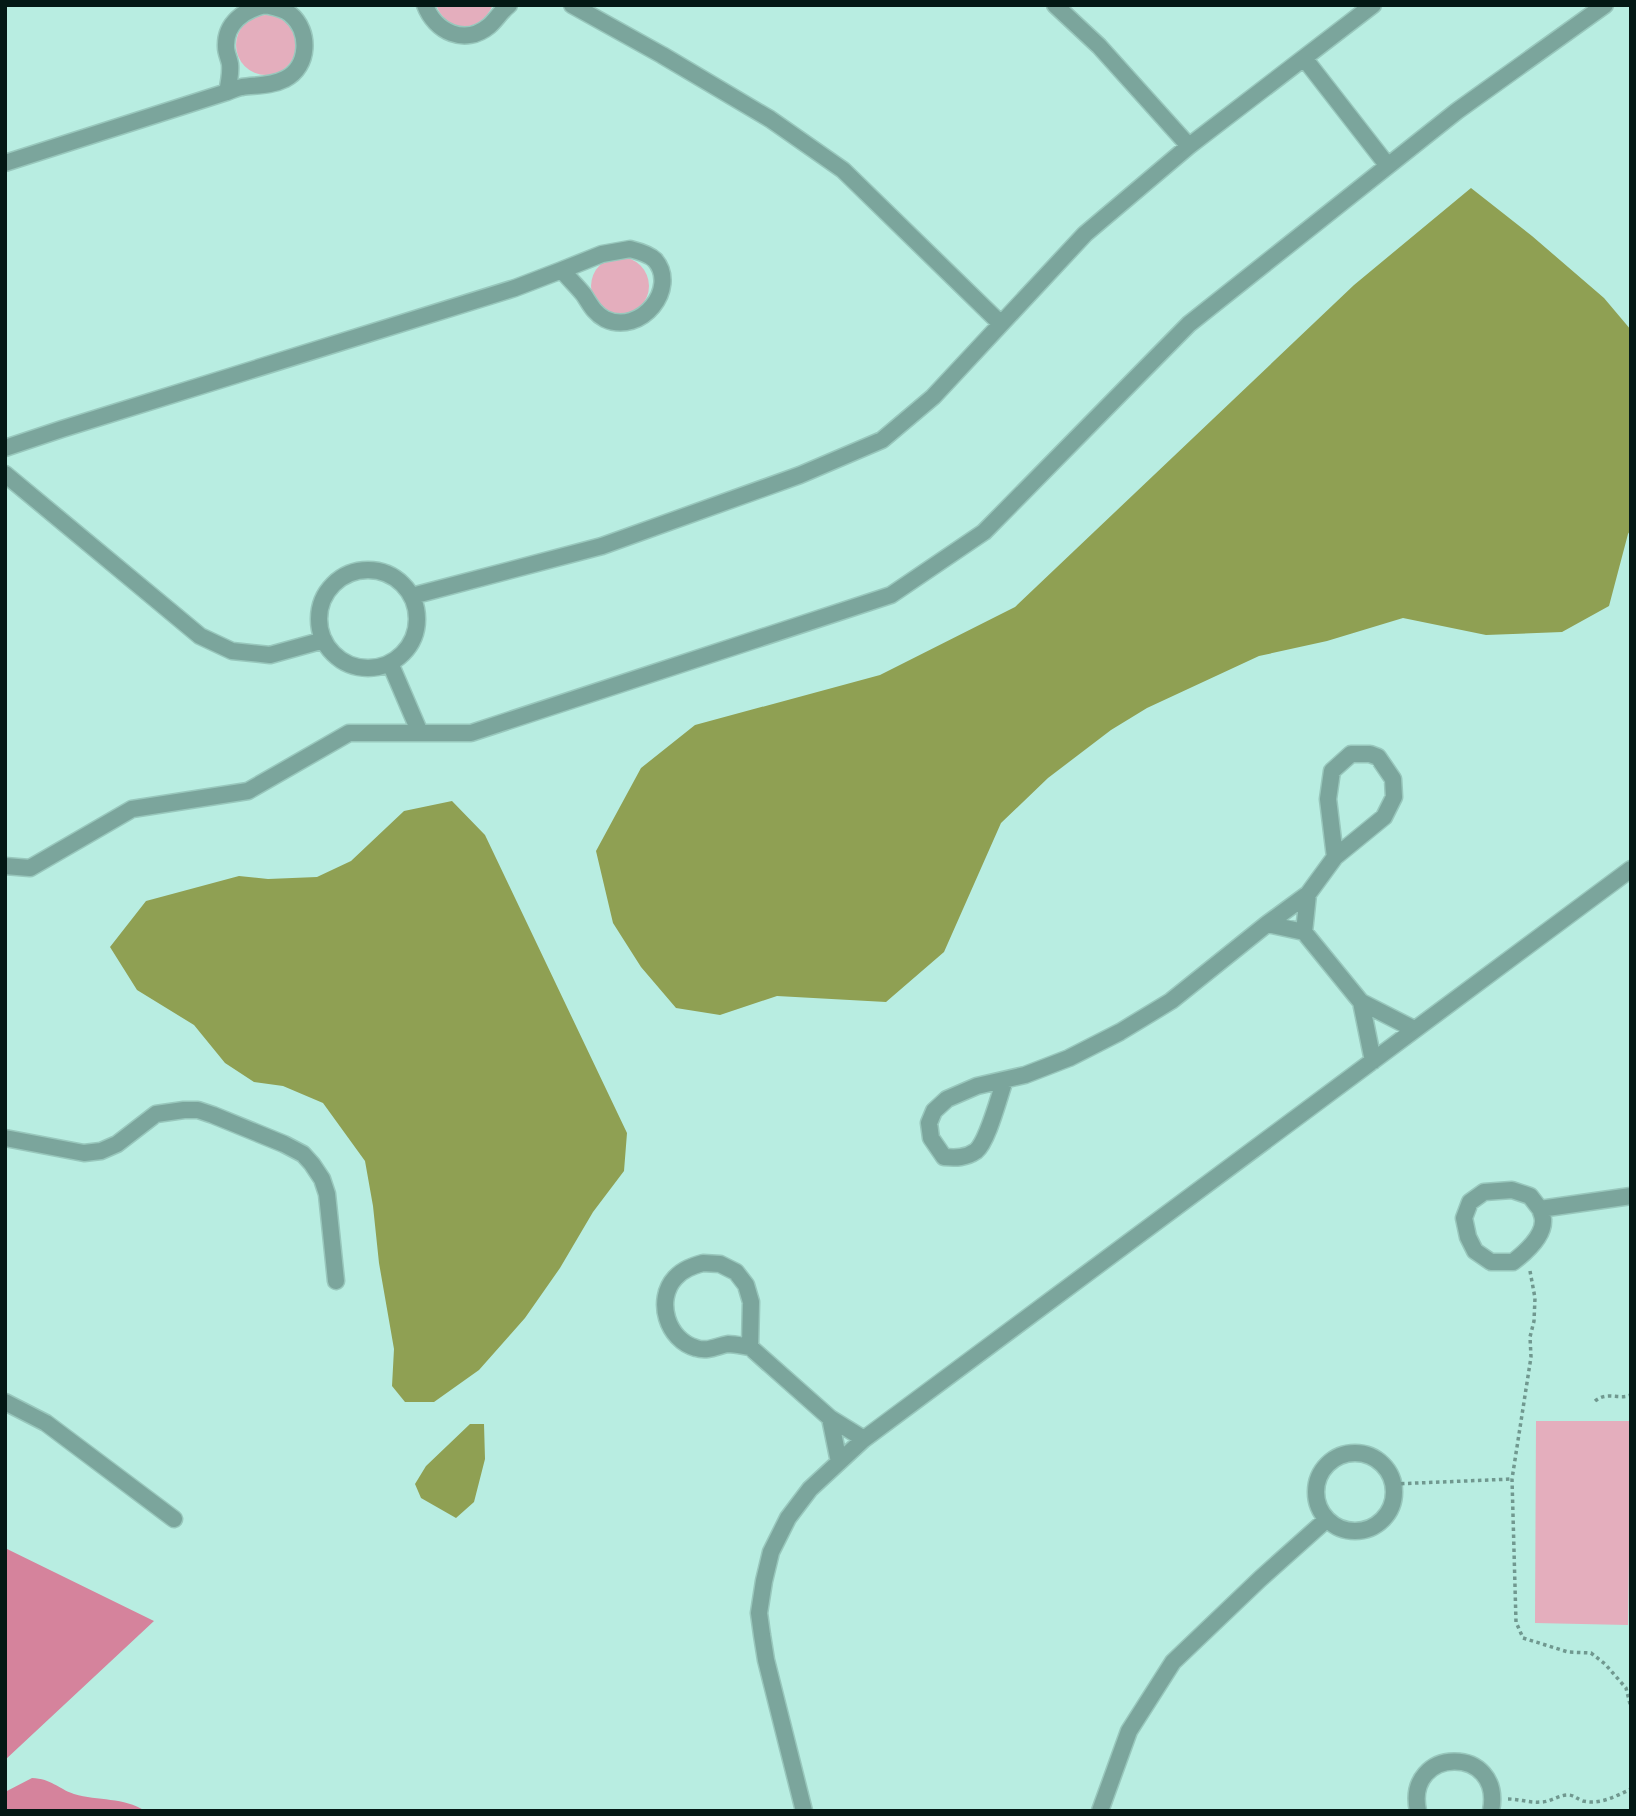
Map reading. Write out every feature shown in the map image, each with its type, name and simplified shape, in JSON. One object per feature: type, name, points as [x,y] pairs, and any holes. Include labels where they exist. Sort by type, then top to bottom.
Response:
[{"type":"street","points":[[5,163],[227,92],[241,87],[271,84],[287,79],[298,69],[304,55],[305,40],[301,27],[292,15],[265,5],[251,8],[238,16],[229,30],[226,46],[230,63],[227,92]]},
{"type":"street","points":[[425,5],[432,20],[443,30],[457,35],[474,34],[488,26],[509,5]]},
{"type":"street","points":[[572,5],[770,118],[843,170],[1001,324]]},
{"type":"street","points":[[1055,5],[1099,46],[1189,146]]},
{"type":"street","points":[[412,596],[603,546],[800,475],[882,440],[933,397],[1085,234],[1189,146],[1373,5]]},
{"type":"street","points":[[5,866],[30,868],[132,809],[248,792],[349,733],[471,733],[891,595],[984,532],[1189,324],[1457,111],[1605,5]]},
{"type":"street","points":[[1304,58],[1388,166]]},
{"type":"street","points":[[5,449],[515,288],[602,254],[630,249],[644,253],[655,261],[661,274],[661,289],[656,303],[646,314],[634,321],[619,323],[605,319],[592,309],[562,270]]},
{"type":"street","points":[[5,474],[200,636],[232,651],[270,655],[324,640]]},
{"type":"street","points":[[367,570],[388,574],[398,579],[412,596],[416,607],[416,629],[407,649],[390,663],[368,668],[356,666],[337,657],[324,640],[319,620],[323,600],[329,590],[345,575],[367,570]]},
{"type":"street","points":[[390,663],[420,733]]},
{"type":"street","points":[[1005,1080],[989,1128],[978,1150],[960,1158],[944,1157],[930,1138],[929,1123],[934,1111],[947,1099],[977,1086],[1005,1080],[1025,1076],[1069,1058],[1120,1032],[1171,1001],[1308,894],[1335,857],[1384,817],[1394,797],[1394,779],[1378,757],[1351,754],[1332,771],[1328,799],[1335,857]]},
{"type":"street","points":[[804,1811],[766,1660],[759,1613],[771,1552],[788,1518],[810,1489],[864,1439],[1631,869]]},
{"type":"street","points":[[1304,932],[1308,894]]},
{"type":"street","points":[[1267,924],[1304,932],[1361,1002],[1414,1029]]},
{"type":"street","points":[[1361,1002],[1373,1061]]},
{"type":"street","points":[[5,1138],[84,1153],[101,1151],[117,1144],[156,1114],[172,1110],[198,1110],[284,1144],[303,1154],[322,1179],[327,1194],[336,1281]]},
{"type":"street","points":[[1512,1189],[1530,1196],[1540,1209],[1544,1222],[1536,1238],[1526,1252],[1513,1262],[1491,1262],[1475,1251],[1468,1237],[1464,1218],[1471,1202],[1484,1192],[1512,1189]]},
{"type":"street","points":[[1540,1209],[1631,1196]]},
{"type":"street","points":[[750,1347],[751,1302],[746,1285],[736,1272],[720,1264],[704,1263],[687,1268],[674,1279],[666,1294],[665,1311],[670,1328],[681,1341],[696,1348],[713,1349],[729,1344],[750,1347],[830,1418],[864,1439]]},
{"type":"street","points":[[5,1402],[46,1423],[174,1519]]},
{"type":"street","points":[[830,1418],[839,1462]]},
{"type":"street","points":[[1350,1452],[1365,1453],[1378,1460],[1388,1470],[1394,1484],[1394,1498],[1389,1512],[1380,1523],[1367,1530],[1352,1532],[1338,1528],[1326,1520],[1318,1508],[1315,1493],[1317,1479],[1325,1466],[1336,1457],[1350,1452]]},
{"type":"street","points":[[1100,1811],[1129,1731],[1173,1662],[1259,1579],[1326,1520]]},
{"type":"street","points":[[1418,1811],[1415,1799],[1419,1784],[1428,1771],[1441,1763],[1457,1760],[1472,1764],[1483,1773],[1491,1786],[1492,1805]]},
{"type":"path","points":[[1526,1252],[1535,1298],[1530,1337],[1531,1357],[1512,1479],[1516,1622],[1522,1639],[1568,1652],[1591,1653],[1605,1664],[1626,1688],[1631,1708]]},
{"type":"path","points":[[1595,1401],[1607,1395],[1622,1398],[1631,1395]]},
{"type":"path","points":[[1394,1484],[1512,1479]]},
{"type":"path","points":[[1626,1688],[1631,1685]]},
{"type":"path","points":[[1492,1805],[1521,1799],[1548,1801],[1571,1795],[1584,1801],[1599,1801],[1631,1789]]},
{"type":"shaded area","points":[[436,5],[493,5],[480,21],[464,27],[448,22]]},
{"type":"shaded area","points":[[266,15],[287,24],[296,45],[287,66],[266,75],[245,66],[236,45],[245,24]]},
{"type":"shaded area","points":[[1471,188],[1604,298],[1631,330],[1631,529],[1609,606],[1562,632],[1486,635],[1403,618],[1327,641],[1259,656],[1147,708],[1111,730],[1048,778],[1001,823],[944,952],[886,1002],[777,996],[720,1015],[676,1008],[641,967],[613,923],[596,851],[641,768],[695,725],[880,675],[1015,607],[1354,285]]},
{"type":"shaded area","points":[[614,257],[626,257],[641,265],[649,280],[649,292],[641,307],[626,315],[614,315],[599,307],[591,292],[591,280],[599,265]]},
{"type":"shaded area","points":[[452,801],[485,835],[627,1133],[624,1171],[593,1212],[560,1268],[525,1318],[479,1370],[434,1402],[405,1402],[392,1386],[394,1349],[365,1161],[323,1103],[283,1086],[254,1082],[225,1063],[194,1025],[137,990],[110,947],[146,901],[239,876],[268,879],[317,877],[351,861],[404,811]]},
{"type":"shaded area","points":[[1536,1421],[1631,1421],[1628,1625],[1535,1623]]},
{"type":"shaded area","points":[[470,1424],[484,1424],[485,1459],[474,1502],[456,1518],[421,1498],[415,1484],[426,1466]]},
{"type":"shaded area","points":[[5,1548],[154,1621],[5,1760]]},
{"type":"shaded area","points":[[32,1778],[50,1782],[74,1794],[120,1801],[145,1811],[5,1811],[5,1792]]}]
